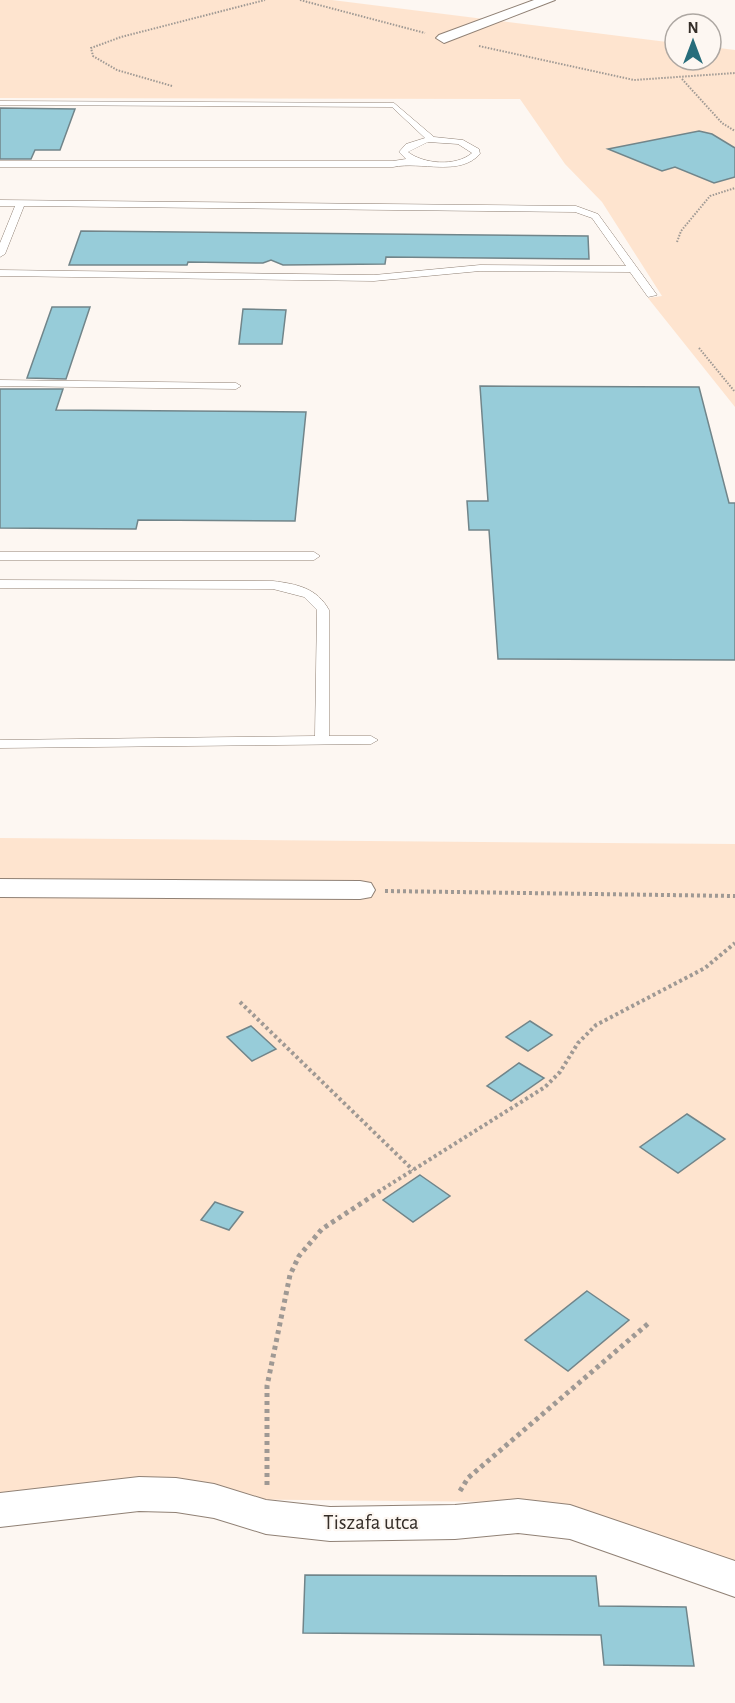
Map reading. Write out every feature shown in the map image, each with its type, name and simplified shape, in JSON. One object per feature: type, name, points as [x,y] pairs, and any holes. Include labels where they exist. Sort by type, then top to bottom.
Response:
[{"type":"street","points":[[444,38],[548,0]]},
{"type":"street","points":[[0,888],[360,890]]},
{"type":"street","name":"Tiszafa utca","points":[[0,1510],[139,1494],[176,1495],[213,1501],[266,1517],[330,1524],[454,1522],[518,1516],[570,1522],[735,1579]]},
{"type":"lane","points":[[0,103],[394,105],[432,140]]},
{"type":"lane","points":[[0,164],[393,164],[414,161],[454,164],[468,160],[476,154],[468,145],[432,140],[415,143],[405,148],[404,155],[414,161]]},
{"type":"lane","points":[[0,203],[576,209],[595,216],[630,269],[652,295]]},
{"type":"lane","points":[[0,254],[21,203]]},
{"type":"lane","points":[[0,273],[374,278],[480,268],[630,269]]},
{"type":"lane","points":[[0,383],[236,386]]},
{"type":"lane","points":[[0,556],[314,556]]},
{"type":"lane","points":[[0,585],[273,585],[307,592],[315,597],[323,610],[322,740]]},
{"type":"lane","points":[[0,744],[371,740]]},
{"type":"path","points":[[177,88],[117,70],[93,56],[91,48],[121,37],[266,0]]},
{"type":"path","points":[[300,0],[444,38],[624,79],[682,79],[735,74]]},
{"type":"path","points":[[682,79],[722,123],[735,130]]},
{"type":"path","points":[[677,242],[681,231],[710,196],[735,188]]},
{"type":"path","points":[[699,348],[735,392]]},
{"type":"path","points":[[360,890],[735,896]]},
{"type":"path","points":[[266,1517],[267,1386],[290,1275],[299,1256],[322,1229],[545,1087],[560,1072],[578,1042],[596,1025],[705,968],[735,943]]},
{"type":"path","points":[[240,1002],[413,1170]]},
{"type":"path","points":[[454,1522],[459,1493],[468,1478],[650,1322]]},
{"type":"shaded area","points":[[0,0],[332,0],[663,41],[663,72],[723,72],[723,48],[735,50],[735,407],[648,298],[662,296],[602,202],[565,164],[520,99],[0,98]]},
{"type":"shaded area","points":[[0,838],[735,844],[735,1572],[520,1502],[0,1497]]},
{"type":"building","points":[[0,108],[75,109],[60,150],[35,150],[31,159],[0,159]]},
{"type":"building","points":[[699,131],[712,134],[735,148],[735,177],[714,183],[675,167],[662,171],[608,149]]},
{"type":"building","points":[[81,231],[588,236],[589,259],[386,257],[385,264],[283,265],[271,260],[263,263],[188,262],[187,265],[69,265]]},
{"type":"building","points":[[52,307],[90,307],[66,379],[27,378]]},
{"type":"building","points":[[243,309],[286,310],[282,344],[239,344]]},
{"type":"building","points":[[480,386],[699,387],[729,503],[735,503],[735,660],[498,659],[489,530],[469,530],[467,501],[488,501]]},
{"type":"building","points":[[0,389],[63,389],[56,410],[306,412],[295,521],[138,520],[136,529],[0,528]]},
{"type":"building","points":[[530,1021],[552,1035],[528,1051],[506,1037]]},
{"type":"building","points":[[251,1026],[276,1049],[252,1061],[227,1037]]},
{"type":"building","points":[[519,1063],[544,1078],[511,1101],[487,1086]]},
{"type":"building","points":[[687,1114],[725,1139],[678,1173],[640,1147]]},
{"type":"building","points":[[420,1175],[450,1196],[413,1222],[383,1200]]},
{"type":"building","points":[[215,1202],[243,1212],[229,1230],[201,1220]]},
{"type":"building","points":[[587,1291],[629,1320],[568,1371],[525,1340]]},
{"type":"building","points":[[305,1575],[596,1576],[599,1606],[686,1607],[694,1666],[604,1665],[601,1635],[303,1633]]}]
